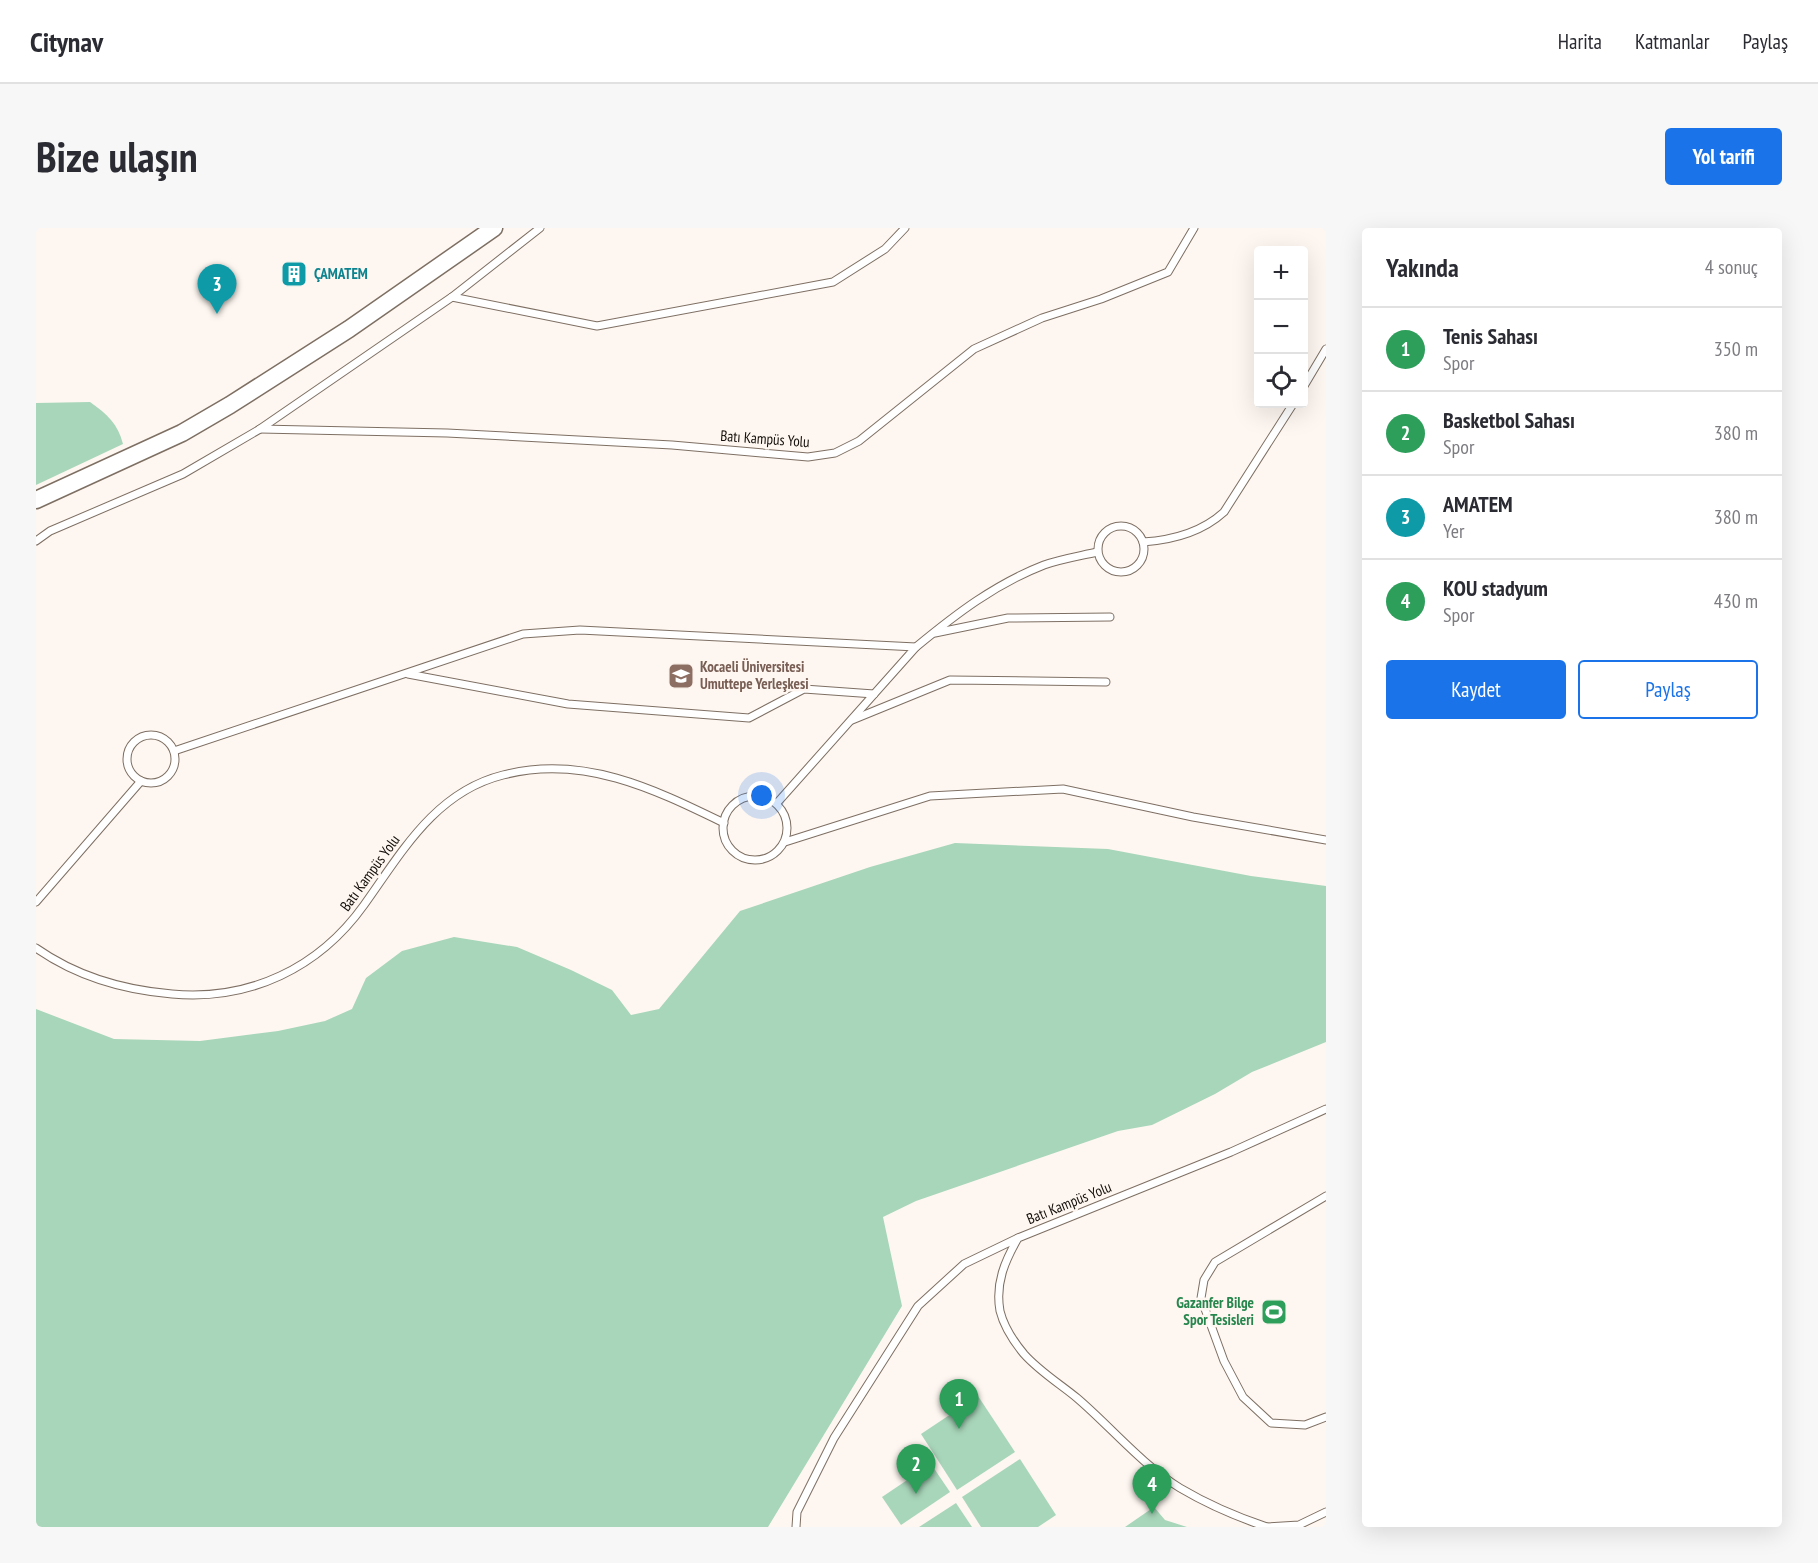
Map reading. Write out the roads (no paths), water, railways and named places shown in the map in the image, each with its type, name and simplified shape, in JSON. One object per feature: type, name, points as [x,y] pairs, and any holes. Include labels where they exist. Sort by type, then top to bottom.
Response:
[{"type":"street","points":[[36,500],[182,433],[230,405],[349,330],[494,228]]},
{"type":"lane","points":[[36,541],[50,531],[183,474],[260,429],[452,297],[540,228]]},
{"type":"lane","points":[[452,297],[597,326],[833,282],[885,249],[905,228]]},
{"type":"lane","name":"Batı Kampüs Yolu","points":[[260,429],[447,433],[672,445],[808,457],[835,453],[859,441],[974,349],[1042,318],[1101,299],[1168,272],[1194,228]]},
{"type":"lane","points":[[1308,379],[1326,349]]},
{"type":"lane","points":[[1143,542],[1188,534],[1217,519],[1240,490],[1291,408]]},
{"type":"lane","points":[[1127,526],[1135,530],[1143,542],[1143,558],[1139,564],[1126,572],[1118,573],[1104,566],[1097,552],[1101,537],[1112,527],[1127,526]]},
{"type":"lane","points":[[777,803],[916,647],[967,605],[1006,581],[1046,564],[1097,552]]},
{"type":"lane","points":[[933,633],[1008,618],[1110,617]]},
{"type":"lane","points":[[174,751],[523,634],[549,630],[916,647]]},
{"type":"lane","points":[[405,673],[568,704],[748,718],[804,689],[874,694]]},
{"type":"lane","points":[[850,721],[950,680],[1106,682]]},
{"type":"lane","points":[[157,735],[170,744],[174,751],[174,767],[165,780],[157,783],[141,781],[130,771],[127,763],[127,755],[135,741],[141,737],[157,735]]},
{"type":"lane","name":"Batı Kampüs Yolu","points":[[36,948],[48,957],[102,981],[160,993],[185,996],[236,992],[270,981],[295,970],[335,940],[363,906],[422,825],[441,806],[481,783],[524,771],[571,769],[600,772],[676,800],[724,823]]},
{"type":"lane","points":[[36,902],[141,781]]},
{"type":"lane","points":[[785,842],[787,821],[777,803],[768,798],[747,796],[730,808],[724,823],[724,838],[730,848],[748,860],[770,857],[785,842],[930,796],[1063,789],[1193,817],[1326,840]]},
{"type":"lane","name":"Batı Kampüs Yolu","points":[[1267,1527],[1222,1509],[1180,1488],[1153,1468],[1078,1399],[1026,1357],[1010,1336],[1000,1312],[999,1286],[1003,1269],[1018,1238],[1231,1152],[1326,1109]]},
{"type":"lane","points":[[1326,1196],[1215,1262],[1204,1280],[1201,1298],[1224,1361],[1243,1397],[1271,1423],[1305,1425],[1326,1418]]},
{"type":"lane","points":[[796,1527],[797,1512],[834,1438],[918,1306],[964,1264],[1018,1238]]},
{"type":"lane","points":[[1267,1527],[1299,1525],[1326,1512]]},
{"type":"place","name":"ÇAMATEM","points":[[294,274]]},
{"type":"place","name":"AMATEM","points":[[217,314]]},
{"type":"place","name":"Kocaeli Üniversitesi Umuttepe Yerleşkesi","points":[[681,676]]},
{"type":"place","name":"Gazanfer Bilge Spor Tesisleri","points":[[1274,1312]]},
{"type":"place","name":"Tenis Sahası","points":[[959,1429]]},
{"type":"place","name":"Basketbol Sahası","points":[[916,1494]]},
{"type":"place","name":"KOU stadyum","points":[[1152,1514]]}]
